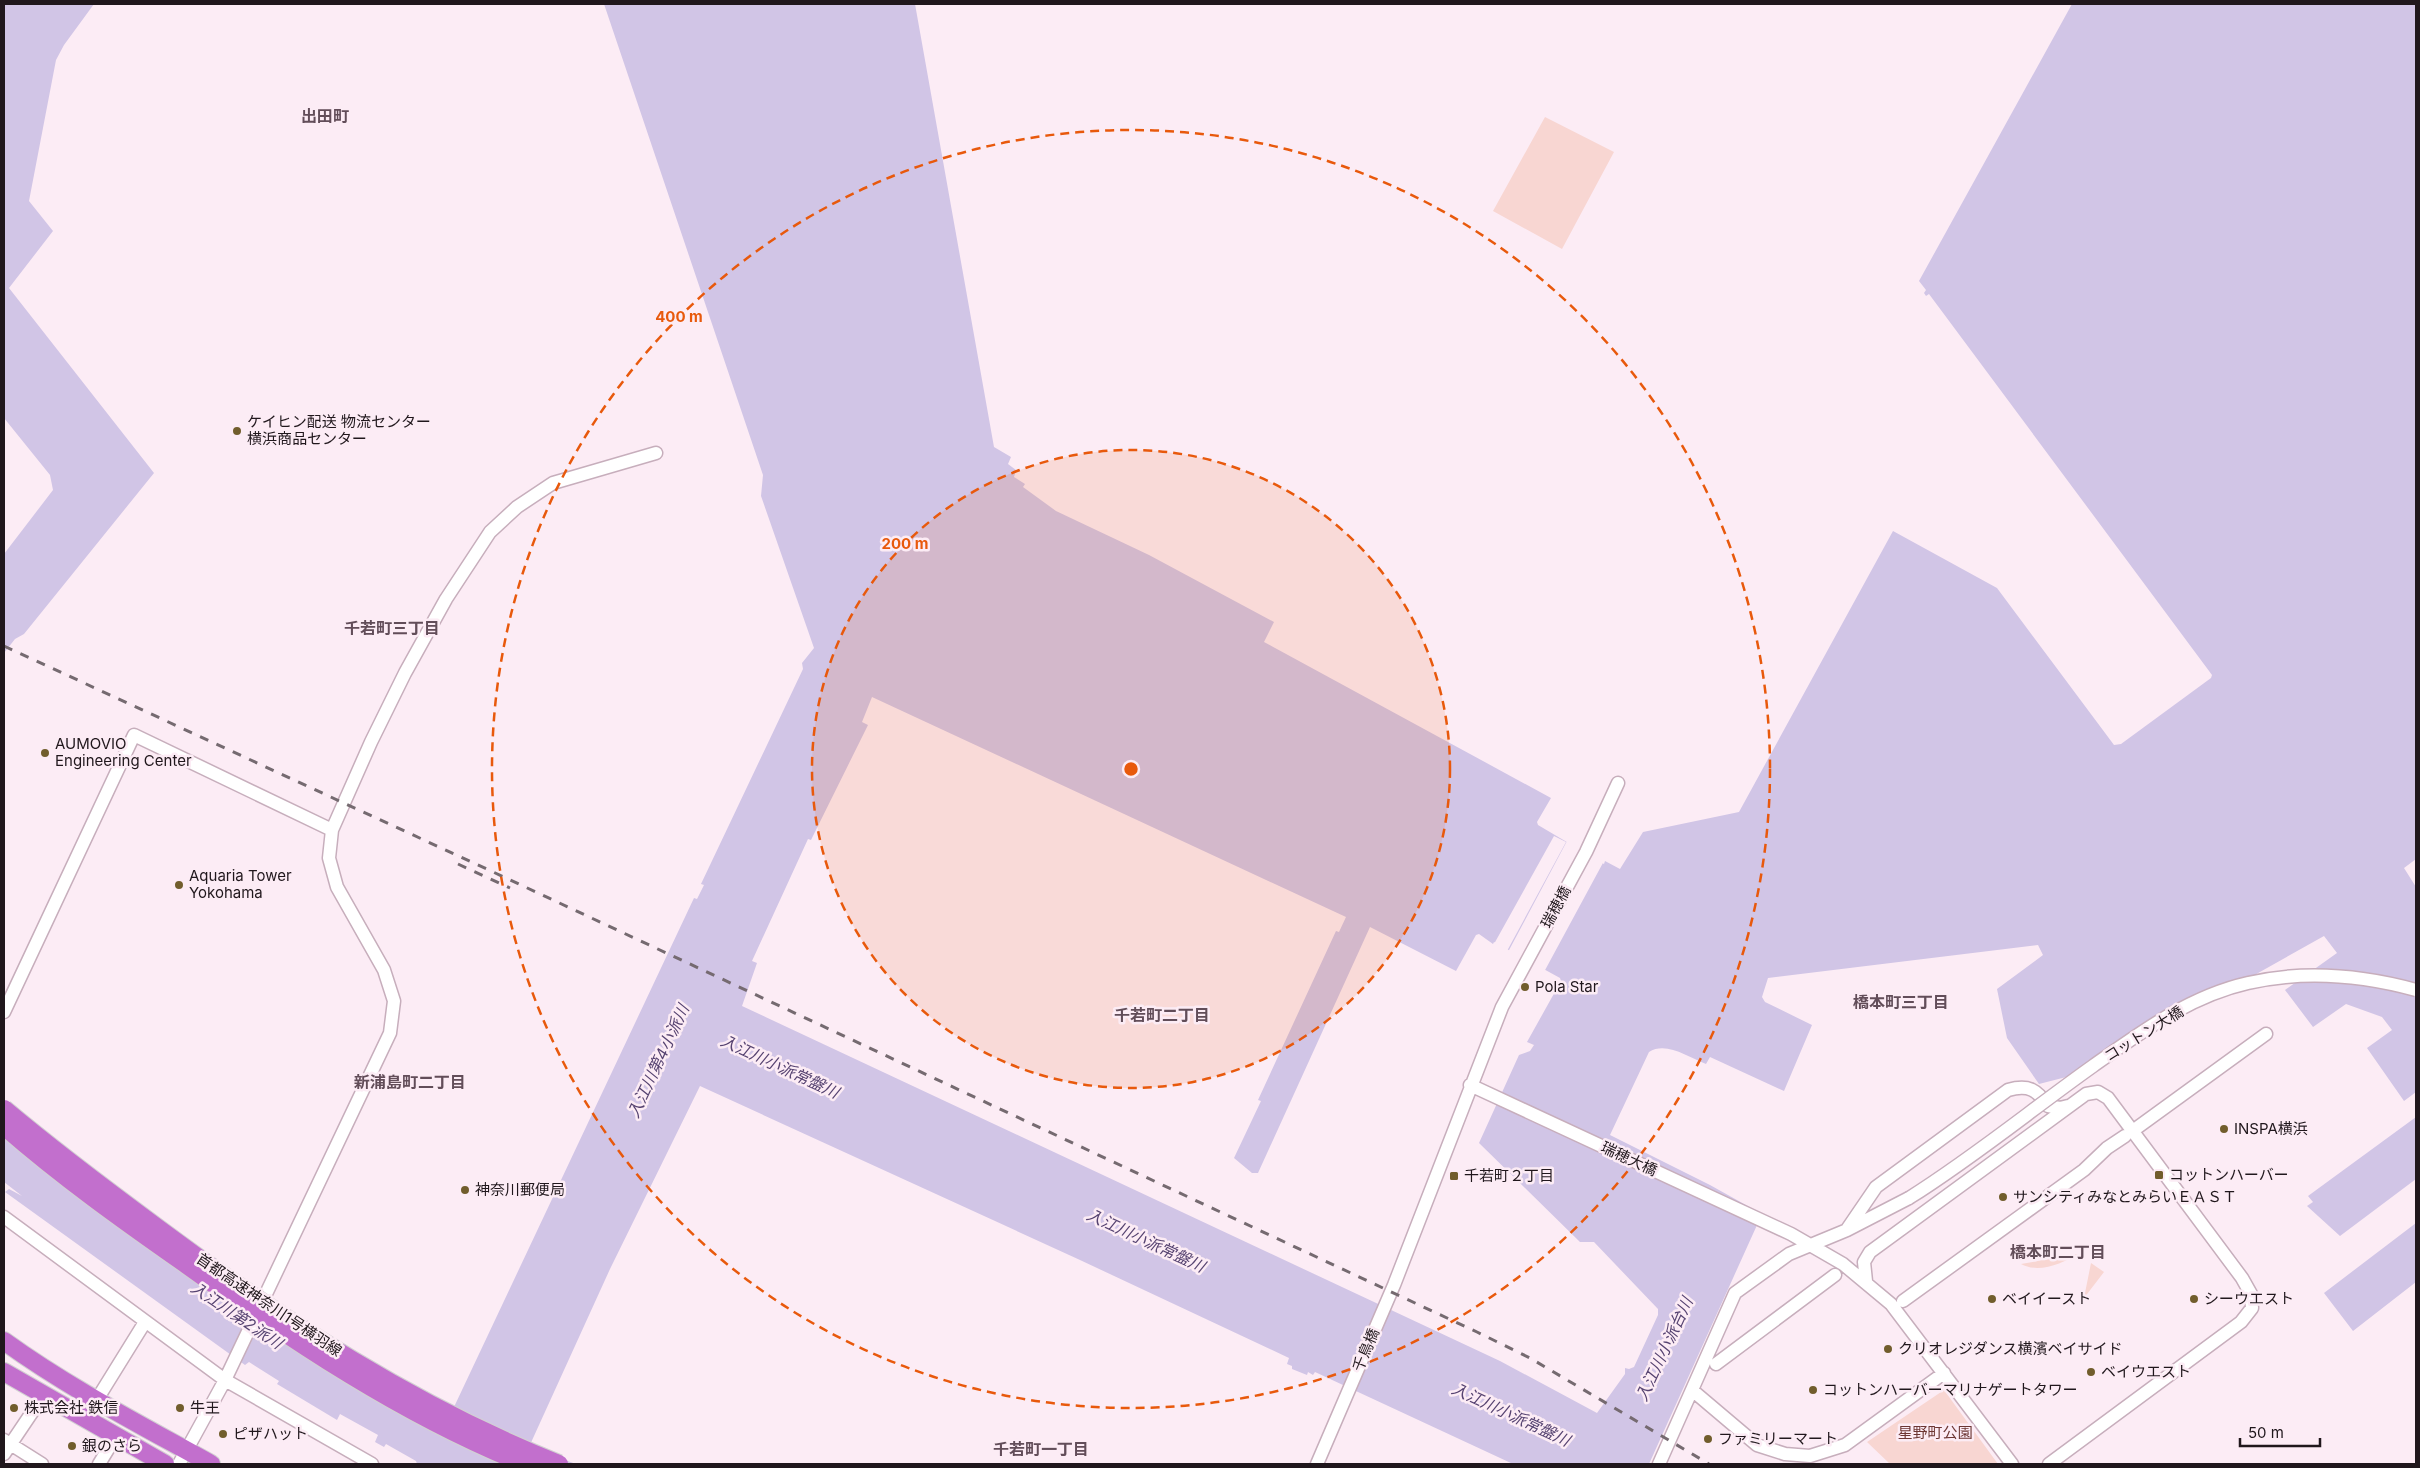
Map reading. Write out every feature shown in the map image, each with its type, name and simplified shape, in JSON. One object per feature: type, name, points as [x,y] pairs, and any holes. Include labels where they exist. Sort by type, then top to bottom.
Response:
[{"type":"highway","name":"首都高速神奈川1号横羽線","points":[[4,1109],[98,1184],[285,1319],[428,1404],[470,1426],[559,1464]]},
{"type":"highway","name":"首都高速神奈川1号横羽線","points":[[4,1126],[59,1171],[168,1252],[317,1355],[413,1410],[525,1464]]},
{"type":"highway","points":[[4,1341],[97,1401],[126,1415],[183,1458],[211,1464]]},
{"type":"highway","points":[[317,1355],[372,1394],[502,1464]]},
{"type":"highway","points":[[4,1372],[165,1464]]},
{"type":"street","points":[[183,1458],[225,1380],[386,1042],[391,1025],[394,1001],[384,970],[338,888],[329,858],[332,830],[371,742],[405,673],[446,599],[490,532],[517,507],[553,483],[656,453]]},
{"type":"street","points":[[4,1012],[134,736],[332,830]]},
{"type":"street","name":"瑞穂橋","points":[[1470,1085],[1502,1007],[1586,852],[1618,783]]},
{"type":"street","name":"コットン大橋","points":[[1659,1464],[1735,1293],[1741,1287],[1779,1260],[1811,1244],[1847,1230],[1909,1198],[1943,1176],[2133,1038],[2168,1016],[2211,995],[2247,983],[2301,976],[2369,979],[2416,990]]},
{"type":"street","points":[[2138,1127],[2266,1034]]},
{"type":"street","name":"瑞穂大橋","points":[[1470,1085],[1811,1244],[1866,1281],[1891,1304],[2012,1464]]},
{"type":"street","name":"千鳥橋","points":[[1317,1464],[1414,1233],[1470,1085]]},
{"type":"street","points":[[1847,1230],[1876,1187],[2008,1090],[2020,1086],[2030,1088],[2039,1094],[2048,1106],[2060,1108],[2069,1106]]},
{"type":"street","points":[[1866,1281],[1864,1262],[1870,1252],[2086,1094],[2092,1092],[2102,1094],[2111,1100],[2242,1278],[2251,1294],[2253,1305],[2250,1313],[2242,1322],[2049,1464]]},
{"type":"street","points":[[2043,1125],[2048,1106]]},
{"type":"street","points":[[1903,1301],[2084,1170],[2107,1148],[2125,1136]]},
{"type":"street","points":[[4,1217],[225,1380],[368,1463]]},
{"type":"street","points":[[1716,1364],[1835,1275]]},
{"type":"street","points":[[101,1393],[145,1322]]},
{"type":"street","points":[[1692,1390],[1757,1445],[1776,1452],[1810,1456],[1845,1445],[1944,1373]]},
{"type":"street","points":[[42,1464],[6,1446],[43,1396]]},
{"type":"street","points":[[99,1464],[116,1436]]},
{"type":"green space","points":[[1545,117],[1614,152],[1562,249],[1493,211]]},
{"type":"green space","points":[[2078,1254],[2058,1264],[2043,1268],[2028,1267],[2021,1264]]},
{"type":"green space","points":[[2091,1263],[2104,1272],[2084,1298]]},
{"type":"green space","name":"星野町公園","points":[[1944,1390],[1998,1464],[1890,1464],[1867,1442]]},
{"type":"water","points":[[4,4],[94,4],[64,45],[56,60],[29,201],[53,231],[9,288],[154,473],[24,634],[15,639],[4,653],[4,554],[53,490],[50,475],[4,418]]},
{"type":"water","points":[[604,4],[915,4],[994,447],[1011,457],[1008,464],[1016,470],[1014,477],[1025,484],[1023,487],[1056,511],[1149,555],[1274,622],[1264,642],[1551,798],[1537,822],[1538,825],[1604,864],[1605,861],[1620,869],[1643,832],[1739,812],[1893,531],[1997,588],[2114,745],[2121,744],[2211,678],[2212,675],[1929,294],[1926,296],[1924,293],[1926,290],[1919,281],[2072,4],[2416,4],[2416,859],[2404,868],[2416,887],[2416,983],[2413,984],[2413,995],[2416,997],[2416,1092],[2404,1101],[2367,1048],[2392,1030],[2382,1017],[2346,1004],[2313,1027],[2285,990],[2337,953],[2324,936],[2078,1074],[2039,1084],[2007,1038],[1997,989],[2043,955],[2038,945],[1768,978],[1762,997],[1765,1002],[1812,1025],[1784,1091],[1710,1057],[1706,1064],[1677,1051],[1663,1048],[1656,1049],[1649,1052],[1610,1135],[1710,1185],[1762,1214],[1649,1464],[1513,1464],[1315,1372],[1313,1375],[1308,1372],[1307,1375],[1292,1369],[1292,1366],[1287,1364],[1289,1358],[700,1086],[610,1269],[529,1447],[576,1464],[417,1464],[416,1461],[386,1444],[384,1447],[375,1442],[378,1435],[340,1414],[337,1420],[277,1384],[279,1381],[249,1362],[245,1365],[5,1192],[9,1189],[22,1196],[4,1182],[4,1103],[257,1292],[414,1386],[454,1407],[694,898],[697,899],[704,885],[701,884],[803,669],[802,663],[814,648],[761,496],[763,475]],"holes":[[[872,697],[1346,917],[1339,932],[1336,931],[1258,1100],[1261,1101],[1234,1158],[1252,1173],[1258,1173],[1370,927],[1456,971],[1476,935],[1479,934],[1493,944],[1494,942],[1560,978],[1561,981],[1527,1042],[1534,1045],[1530,1051],[1519,1055],[1479,1143],[1580,1242],[1594,1242],[1658,1309],[1658,1315],[1634,1367],[1625,1368],[1625,1374],[1597,1413],[1500,1361],[742,1006],[757,963],[752,961],[808,839],[811,840],[868,725],[862,722]]]},
{"type":"water","points":[[2416,1117],[2416,1179],[2340,1236],[2307,1206],[2313,1202],[2308,1196]]},
{"type":"water","points":[[2416,1223],[2416,1282],[2353,1331],[2324,1293]]},
{"type":"pier","points":[[1554,836],[1566,842],[1507,951],[1494,944]]},
{"type":"pier","points":[[1567,841],[1604,861],[1544,972],[1508,952]]},
{"type":"railway","points":[[4,646],[491,871],[1477,1332],[1530,1358],[1709,1464]]},
{"type":"railway","points":[[458,864],[510,888]]},
{"type":"place","name":"ケイヒン配送 物流センター 横浜商品センター","points":[[237,431]]},
{"type":"place","name":"AUMOVIO Engineering Center","points":[[45,753]]},
{"type":"place","name":"Aquaria Tower Yokohama","points":[[179,885]]},
{"type":"place","name":"Pola Star","points":[[1525,987]]},
{"type":"place","name":"INSPA横浜","points":[[2224,1129]]},
{"type":"place","name":"コットンハーバー","points":[[2159,1175]]},
{"type":"place","name":"千若町２丁目","points":[[1454,1176]]},
{"type":"place","name":"神奈川郵便局","points":[[465,1190]]},
{"type":"place","name":"サンシティみなとみらいＥＡＳＴ","points":[[2003,1197]]},
{"type":"place","name":"ベイイースト","points":[[1992,1299]]},
{"type":"place","name":"シーウエスト","points":[[2194,1299]]},
{"type":"place","name":"クリオレジダンス横濱ベイサイド","points":[[1888,1349]]},
{"type":"place","name":"ベイウエスト","points":[[2091,1372]]},
{"type":"place","name":"コットンハーバーマリナゲートタワー","points":[[1813,1390]]},
{"type":"place","name":"株式会社 鉄信","points":[[14,1408]]},
{"type":"place","name":"牛王","points":[[180,1408]]},
{"type":"place","name":"ピザハット","points":[[223,1434]]},
{"type":"place","name":"ファミリーマート","points":[[1708,1439]]},
{"type":"place","name":"銀のさら","points":[[72,1446]]},
{"type":"district","name":"出田町","points":[[325,116]]},
{"type":"district","name":"千若町三丁目","points":[[392,628]]},
{"type":"district","name":"橋本町三丁目","points":[[1901,1002]]},
{"type":"district","name":"千若町二丁目","points":[[1162,1015]]},
{"type":"district","name":"新浦島町二丁目","points":[[410,1082]]},
{"type":"district","name":"橋本町二丁目","points":[[2058,1252]]},
{"type":"district","name":"千若町一丁目","points":[[1041,1449]]},
{"type":"water label","name":"入江川第4小派川","points":[[658,1061]]},
{"type":"water label","name":"入江川小派常盤川","points":[[780,1066]]},
{"type":"water label","name":"入江川小派常盤川","points":[[1146,1240]]},
{"type":"water label","name":"入江川第2派川","points":[[237,1315]]},
{"type":"water label","name":"入江川小派台川","points":[[1664,1349]]},
{"type":"water label","name":"入江川小派常盤川","points":[[1511,1414]]}]
